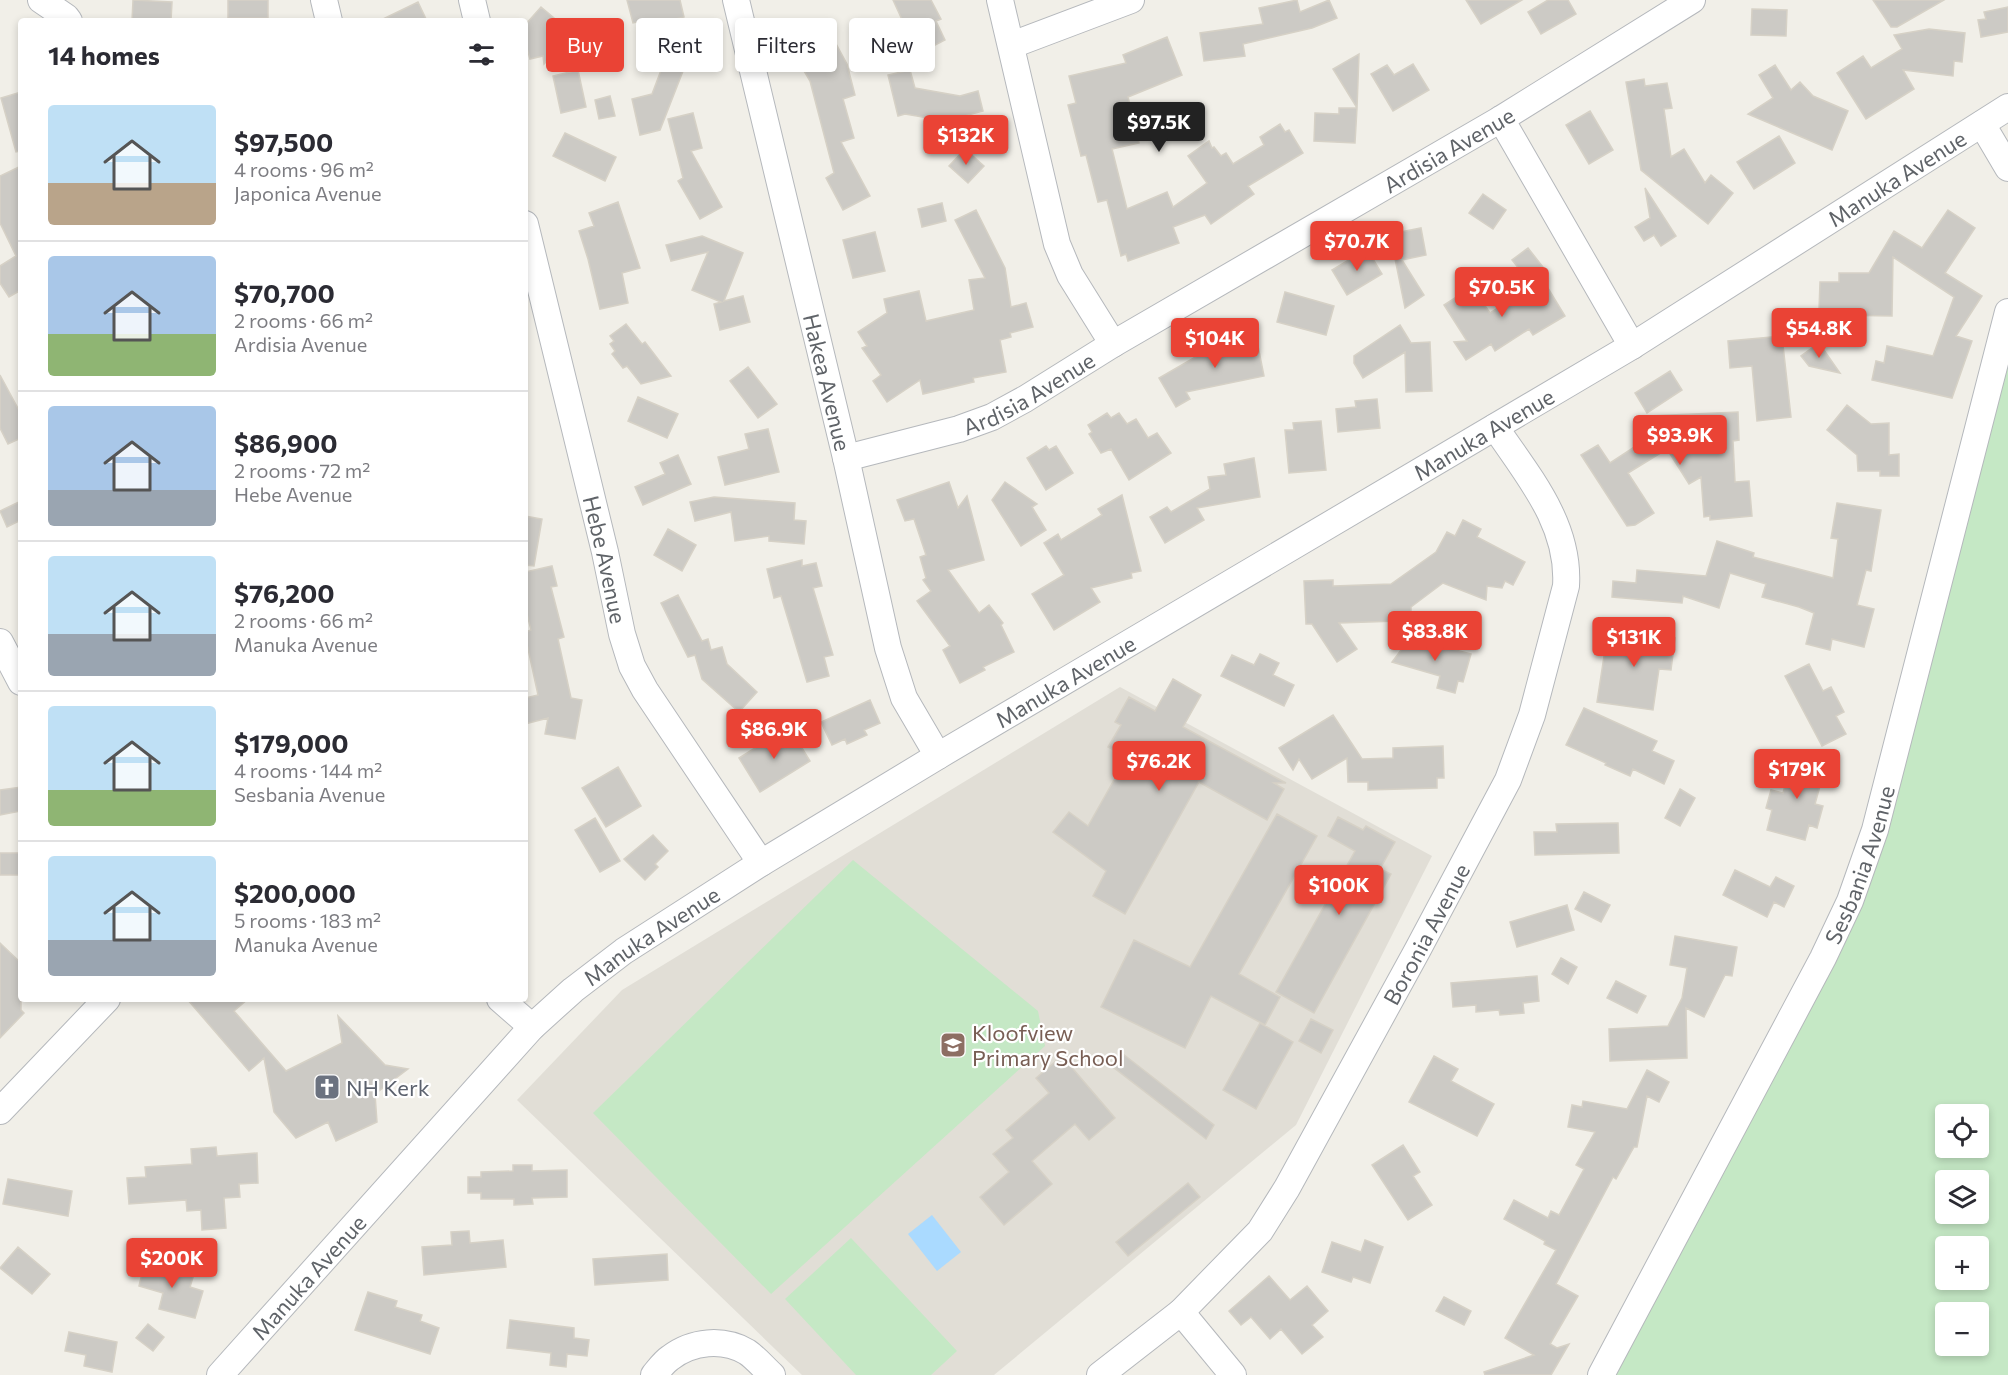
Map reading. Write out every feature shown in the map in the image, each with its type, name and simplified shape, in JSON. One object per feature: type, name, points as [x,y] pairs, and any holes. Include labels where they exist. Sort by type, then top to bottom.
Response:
[{"type":"street","points":[[41,0],[67,18]]},
{"type":"street","points":[[324,0],[328,18]]},
{"type":"street","points":[[472,0],[476,18]]},
{"type":"street","name":"Hakea Avenue","points":[[736,0],[846,458],[888,648],[904,698],[938,756]]},
{"type":"street","points":[[1000,0],[1057,244],[1070,275],[1113,344]]},
{"type":"street","points":[[1012,45],[1131,0]]},
{"type":"street","name":"Ardisia Avenue","points":[[846,458],[959,429],[992,417],[1113,344],[1501,119],[1692,0]]},
{"type":"street","name":"Manuka Avenue","points":[[220,1375],[532,1027],[573,990],[624,951],[761,863],[938,756],[1632,346],[2008,107]]},
{"type":"street","points":[[1501,119],[1632,346]]},
{"type":"street","points":[[1982,124],[2008,168]]},
{"type":"street","name":"Hebe Avenue","points":[[528,236],[605,552],[622,634],[632,666],[645,690],[761,863]]},
{"type":"street","name":"Sesbania Avenue","points":[[1601,1375],[1823,958],[1850,901],[1875,830],[2008,312]]},
{"type":"street","name":"Boronia Avenue","points":[[1101,1375],[1181,1312],[1260,1231],[1287,1188],[1508,780],[1532,715],[1566,586],[1568,565],[1552,514],[1495,427]]},
{"type":"street","points":[[0,642],[18,676]]},
{"type":"street","points":[[4,1100],[104,1002]]},
{"type":"street","points":[[503,1002],[532,1027]]},
{"type":"street","points":[[1181,1312],[1233,1375]]},
{"type":"street","points":[[654,1375],[670,1358],[690,1346],[706,1343],[726,1345],[747,1353],[772,1375]]},
{"type":"shaded area","name":"Kloofview Primary School","points":[[1120,687],[1432,856],[1296,1125],[994,1375],[802,1375],[517,1100],[622,990]]},
{"type":"green space","points":[[2008,345],[2008,1375],[1611,1375],[1866,892]]},
{"type":"green space","points":[[853,860],[1038,1011],[1045,1046],[771,1294],[593,1113]]},
{"type":"green space","points":[[851,1238],[957,1351],[931,1375],[856,1375],[785,1299]]},
{"type":"water","points":[[932,1215],[961,1252],[937,1271],[908,1234]]},
{"type":"building","points":[[133,0],[172,2],[171,18],[132,18]]},
{"type":"building","points":[[228,0],[268,0],[268,18],[228,18]]},
{"type":"building","points":[[627,0],[680,0],[684,17],[636,18],[636,22],[633,23]]},
{"type":"building","points":[[893,0],[931,0],[941,19],[936,21],[945,40],[935,45],[935,18],[901,18]]},
{"type":"building","points":[[1297,0],[1300,12],[1329,0],[1337,18],[1312,28],[1243,44],[1245,56],[1204,61],[1200,33],[1263,24],[1259,8]]},
{"type":"building","points":[[1466,0],[1522,0],[1481,24]]},
{"type":"building","points":[[1548,0],[1568,0],[1576,14],[1541,34],[1528,12]]},
{"type":"building","points":[[1873,0],[1944,0],[1897,27],[1891,27]]},
{"type":"building","points":[[418,2],[426,18],[385,18]]},
{"type":"building","points":[[541,7],[554,18],[546,18],[546,62],[544,64],[543,56],[530,59],[528,22]]},
{"type":"building","points":[[2008,7],[2008,32],[1981,37],[1978,20],[1986,19],[1984,12]]},
{"type":"building","points":[[1752,9],[1787,10],[1786,36],[1751,35]]},
{"type":"building","points":[[1929,29],[1965,33],[1962,62],[1954,61],[1953,76],[1903,70],[1914,89],[1866,119],[1837,73],[1863,56],[1871,68],[1902,49],[1894,35]]},
{"type":"building","points":[[1167,37],[1182,75],[1128,97],[1139,143],[1112,149],[1127,209],[1167,192],[1173,207],[1207,183],[1188,156],[1209,141],[1212,148],[1214,147],[1221,156],[1226,153],[1233,164],[1264,145],[1260,137],[1280,124],[1285,132],[1289,130],[1303,153],[1248,186],[1254,194],[1211,224],[1205,215],[1173,227],[1179,243],[1128,261],[1126,254],[1121,256],[1107,200],[1098,202],[1086,155],[1081,156],[1068,105],[1076,103],[1069,76],[1126,63],[1123,55]]},
{"type":"building","points":[[837,46],[847,64],[855,95],[843,99],[854,138],[841,142],[870,196],[843,210],[826,178],[834,173],[810,81],[805,72],[837,72]]},
{"type":"building","points":[[1359,54],[1357,108],[1333,69]]},
{"type":"building","points":[[1413,64],[1429,90],[1393,111],[1371,74],[1387,65],[1394,75]]},
{"type":"building","points":[[1775,65],[1791,90],[1800,82],[1813,96],[1848,111],[1832,150],[1748,114],[1773,98],[1759,75]]},
{"type":"building","points":[[578,72],[586,107],[561,113],[553,76]]},
{"type":"building","points":[[660,72],[683,72],[660,130],[640,135],[632,99],[652,94]]},
{"type":"building","points":[[911,72],[915,88],[960,96],[978,91],[983,111],[946,121],[905,114],[898,116],[888,75]]},
{"type":"building","points":[[1644,79],[1645,86],[1667,83],[1672,108],[1664,109],[1671,157],[1684,149],[1705,183],[1711,175],[1733,193],[1708,224],[1641,170],[1626,82]]},
{"type":"building","points":[[18,93],[18,152],[16,152],[1,98]]},
{"type":"building","points":[[610,96],[615,116],[599,119],[595,100]]},
{"type":"building","points":[[1339,108],[1357,108],[1355,143],[1314,141],[1315,113],[1339,114]]},
{"type":"building","points":[[1590,111],[1613,150],[1589,164],[1566,125]]},
{"type":"building","points":[[693,113],[702,148],[691,151],[722,207],[700,219],[678,181],[683,178],[668,119]]},
{"type":"building","points":[[565,133],[616,157],[605,181],[553,156]]},
{"type":"building","points":[[1779,136],[1795,163],[1754,189],[1737,162]]},
{"type":"building","points":[[965,149],[984,166],[968,183],[949,166]]},
{"type":"building","points":[[18,167],[18,292],[9,297],[0,283],[0,266],[16,256],[0,223],[0,176]]},
{"type":"building","points":[[1645,188],[1676,236],[1661,246],[1654,235],[1644,241],[1635,227],[1650,218]]},
{"type":"building","points":[[1483,194],[1506,210],[1493,229],[1469,213]]},
{"type":"building","points":[[618,202],[640,268],[622,273],[628,303],[600,309],[579,231],[594,226],[589,213]]},
{"type":"building","points":[[942,203],[946,221],[922,227],[918,209]]},
{"type":"building","points":[[976,210],[1005,268],[1011,307],[1026,303],[1033,327],[1010,333],[1011,337],[1000,340],[1006,372],[973,378],[974,382],[923,394],[920,380],[887,402],[873,381],[881,375],[862,348],[867,346],[858,332],[887,313],[884,299],[919,291],[926,321],[974,310],[969,280],[985,278],[955,220]]},
{"type":"building","points":[[1948,210],[1975,228],[1945,273],[1982,296],[1956,336],[1972,341],[1952,398],[1872,380],[1876,361],[1884,363],[1887,346],[1933,356],[1954,297],[1893,257],[1892,316],[1832,315],[1832,310],[1819,310],[1820,282],[1839,282],[1839,273],[1869,273],[1894,231],[1922,248]]},
{"type":"building","points":[[1421,228],[1426,255],[1402,260],[1424,295],[1405,308],[1390,234]]},
{"type":"building","points":[[875,232],[885,271],[853,278],[843,240]]},
{"type":"building","points":[[702,236],[743,253],[724,301],[743,296],[750,322],[720,330],[714,304],[721,302],[692,290],[708,252],[671,261],[666,245]]},
{"type":"building","points":[[1528,248],[1543,267],[1527,279],[1512,260]]},
{"type":"building","points":[[1367,249],[1382,274],[1347,295],[1332,270]]},
{"type":"building","points":[[1543,280],[1565,316],[1533,335],[1529,329],[1495,351],[1491,344],[1466,360],[1454,342],[1467,341],[1444,305],[1472,287],[1490,313]]},
{"type":"building","points":[[1285,292],[1334,306],[1326,335],[1277,322]]},
{"type":"building","points":[[626,324],[642,344],[645,342],[671,376],[641,384],[627,366],[623,368],[612,354],[615,351],[610,344],[614,341],[610,336]]},
{"type":"building","points":[[1400,325],[1411,343],[1430,342],[1432,391],[1406,392],[1405,352],[1363,378],[1354,363],[1354,356]]},
{"type":"building","points":[[1256,336],[1264,376],[1186,392],[1190,399],[1176,407],[1159,378],[1218,344]]},
{"type":"building","points":[[1782,336],[1791,417],[1757,421],[1752,366],[1730,368],[1728,341]]},
{"type":"building","points":[[1819,343],[1840,373],[1809,366],[1801,356]]},
{"type":"building","points":[[748,367],[777,404],[758,418],[730,381]]},
{"type":"building","points":[[1670,371],[1682,390],[1647,413],[1635,393]]},
{"type":"building","points":[[0,375],[18,408],[18,439],[8,444],[0,428]]},
{"type":"building","points":[[638,397],[678,414],[667,438],[628,421]]},
{"type":"building","points":[[1377,399],[1380,428],[1338,432],[1336,409],[1356,407],[1355,401]]},
{"type":"building","points":[[1847,405],[1871,424],[1889,423],[1889,455],[1899,454],[1899,476],[1880,476],[1880,471],[1858,471],[1857,455],[1827,430]]},
{"type":"building","points":[[1738,412],[1739,440],[1733,441],[1735,482],[1749,481],[1752,516],[1710,520],[1710,516],[1704,517],[1701,477],[1689,484],[1667,449],[1628,473],[1654,513],[1635,525],[1627,526],[1581,455],[1598,445],[1610,463],[1659,431],[1649,416]]},
{"type":"building","points":[[1107,413],[1111,418],[1119,413],[1127,424],[1136,419],[1148,438],[1157,433],[1171,453],[1129,480],[1111,449],[1101,453],[1089,434],[1092,432],[1088,425]]},
{"type":"building","points":[[1321,421],[1326,470],[1289,473],[1285,430],[1294,430],[1293,423]]},
{"type":"building","points":[[768,429],[779,472],[725,485],[718,457],[749,449],[745,434]]},
{"type":"building","points":[[1046,446],[1049,450],[1056,446],[1073,473],[1046,490],[1027,458]]},
{"type":"building","points":[[678,455],[691,484],[643,505],[635,487],[665,474],[660,463]]},
{"type":"building","points":[[1254,458],[1260,497],[1197,508],[1204,520],[1165,543],[1150,517],[1167,507],[1171,512],[1210,489],[1208,477],[1226,475],[1224,464]]},
{"type":"building","points":[[949,482],[958,508],[967,496],[984,560],[948,570],[979,613],[989,605],[1003,623],[1001,625],[1014,652],[983,667],[985,670],[960,683],[943,650],[950,646],[917,601],[931,591],[923,580],[926,578],[920,557],[926,555],[914,519],[905,521],[897,500]]},
{"type":"building","points":[[1005,482],[1037,504],[1032,507],[1046,530],[1021,546],[992,500]]},
{"type":"building","points":[[1122,495],[1141,571],[1131,573],[1132,578],[1091,588],[1100,602],[1054,630],[1032,594],[1064,575],[1044,543],[1058,534],[1061,540],[1102,515],[1098,509]]},
{"type":"building","points":[[714,497],[795,503],[794,520],[806,521],[804,544],[769,541],[769,536],[735,541],[731,512],[695,521],[690,502]]},
{"type":"building","points":[[18,502],[18,522],[7,527],[0,511]]},
{"type":"building","points":[[1837,503],[1881,510],[1871,571],[1866,570],[1857,605],[1874,609],[1864,647],[1832,639],[1830,650],[1806,644],[1814,613],[1762,597],[1766,584],[1730,573],[1719,608],[1683,596],[1682,603],[1612,597],[1613,581],[1636,583],[1637,570],[1706,576],[1717,541],[1754,553],[1753,557],[1833,578],[1838,539],[1831,538]]},
{"type":"building","points":[[528,517],[542,519],[534,566],[528,565]]},
{"type":"building","points":[[1463,520],[1481,529],[1477,537],[1525,562],[1513,585],[1505,581],[1502,588],[1487,586],[1486,600],[1443,583],[1411,607],[1411,613],[1398,621],[1339,623],[1357,649],[1337,662],[1312,624],[1306,624],[1304,581],[1333,580],[1333,586],[1391,584],[1436,552],[1447,532],[1455,536]]},
{"type":"building","points":[[668,529],[696,545],[682,571],[654,555]]},
{"type":"building","points":[[802,560],[802,566],[816,563],[822,586],[813,588],[833,655],[824,657],[829,676],[807,682],[781,596],[774,598],[767,569]]},
{"type":"building","points":[[552,566],[557,586],[551,587],[564,637],[558,639],[571,698],[582,700],[575,739],[545,734],[548,718],[528,723],[528,697],[538,695],[528,649],[528,631],[531,630],[528,618],[528,571]]},
{"type":"building","points":[[678,595],[702,641],[708,639],[711,650],[722,647],[727,664],[757,692],[739,712],[702,679],[695,655],[688,657],[661,603]]},
{"type":"building","points":[[1608,630],[1675,638],[1671,670],[1659,669],[1653,710],[1597,702]]},
{"type":"building","points":[[1410,638],[1471,654],[1463,682],[1458,681],[1455,693],[1437,688],[1440,676],[1392,662]]},
{"type":"building","points":[[1260,654],[1279,663],[1273,675],[1294,685],[1284,706],[1221,676],[1232,655],[1254,665]]},
{"type":"building","points":[[1809,664],[1823,691],[1831,687],[1844,712],[1836,716],[1846,734],[1822,746],[1785,676]]},
{"type":"building","points":[[1173,679],[1201,695],[1183,727],[1286,783],[1274,783],[1284,789],[1267,820],[1199,782],[1125,914],[1093,896],[1106,871],[1053,832],[1069,812],[1088,826],[1127,757],[1108,747],[1121,725],[1115,722],[1129,697],[1155,711]]},
{"type":"building","points":[[870,700],[880,723],[864,730],[867,735],[847,744],[845,739],[832,745],[821,722]]},
{"type":"building","points":[[1584,708],[1657,741],[1652,751],[1674,761],[1664,784],[1633,769],[1630,776],[1566,745]]},
{"type":"building","points":[[1333,715],[1362,759],[1393,758],[1393,748],[1443,746],[1444,778],[1437,778],[1437,788],[1368,790],[1368,782],[1348,782],[1347,758],[1312,779],[1299,759],[1293,770],[1279,748]]},
{"type":"building","points":[[789,727],[810,761],[760,792],[739,758]]},
{"type":"building","points":[[1793,756],[1826,764],[1815,804],[1823,806],[1817,828],[1809,825],[1805,840],[1767,830],[1772,810],[1766,808],[1771,790],[1783,793]]},
{"type":"building","points":[[618,767],[641,806],[606,827],[582,788]]},
{"type":"building","points":[[18,787],[18,812],[0,815],[0,790]]},
{"type":"building","points":[[1680,789],[1695,798],[1680,826],[1665,818]]},
{"type":"building","points":[[1277,814],[1317,836],[1239,974],[1280,997],[1265,1025],[1211,996],[1185,1048],[1101,1007],[1134,940],[1190,967]]},
{"type":"building","points":[[1338,817],[1363,830],[1366,826],[1395,842],[1380,869],[1391,874],[1314,1013],[1276,992],[1355,851],[1328,836]]},
{"type":"building","points":[[595,818],[620,861],[600,872],[575,830]]},
{"type":"building","points":[[1618,823],[1619,853],[1535,855],[1534,832],[1557,832],[1556,824]]},
{"type":"building","points":[[653,835],[668,851],[655,864],[658,867],[645,880],[624,859]]},
{"type":"building","points":[[0,853],[18,853],[18,875],[0,875]]},
{"type":"building","points":[[1735,870],[1770,887],[1776,877],[1794,886],[1784,907],[1774,902],[1767,917],[1723,895]]},
{"type":"building","points":[[1584,892],[1610,905],[1601,922],[1575,909]]},
{"type":"building","points":[[1567,905],[1574,930],[1517,947],[1510,922]]},
{"type":"building","points":[[1675,936],[1737,947],[1732,976],[1725,975],[1704,1017],[1686,1008],[1687,1058],[1610,1061],[1609,1029],[1668,1026],[1682,998],[1687,968],[1670,965]]},
{"type":"building","points":[[0,943],[18,960],[18,1002],[21,1002],[21,1010],[24,1013],[0,1038]]},
{"type":"building","points":[[1561,958],[1577,967],[1568,984],[1552,974]]},
{"type":"building","points":[[1537,976],[1539,1001],[1523,1003],[1524,1013],[1500,1015],[1499,1010],[1476,1012],[1476,1005],[1453,1007],[1451,983]]},
{"type":"building","points":[[1616,981],[1646,996],[1637,1013],[1607,998]]},
{"type":"building","name":"NH Kerk","points":[[190,1002],[244,1002],[234,1011],[286,1071],[342,1043],[338,1016],[385,1065],[408,1069],[375,1094],[377,1122],[336,1141],[328,1122],[296,1138],[274,1112],[264,1058],[249,1071]]},
{"type":"building","points":[[1311,1019],[1333,1030],[1321,1053],[1299,1041]]},
{"type":"building","points":[[1260,1023],[1293,1042],[1256,1109],[1223,1090]]},
{"type":"building","points":[[1123,1054],[1214,1125],[1206,1139],[1113,1067]]},
{"type":"building","points":[[1062,1056],[1115,1118],[1089,1140],[1075,1124],[1032,1161],[1052,1184],[1004,1225],[980,1197],[1009,1172],[993,1154],[1013,1138],[1006,1130],[1049,1093],[1036,1078]]},
{"type":"building","points":[[1434,1056],[1458,1069],[1451,1081],[1494,1104],[1477,1136],[1409,1102]]},
{"type":"building","points":[[1647,1070],[1669,1082],[1659,1102],[1647,1096],[1637,1147],[1634,1147],[1616,1179],[1613,1177],[1556,1284],[1578,1296],[1550,1344],[1557,1348],[1569,1344],[1551,1375],[1485,1375],[1484,1372],[1534,1355],[1505,1338],[1556,1250],[1544,1244],[1545,1241],[1504,1219],[1514,1200],[1548,1218],[1551,1211],[1559,1215],[1584,1169],[1576,1165],[1595,1132],[1568,1127],[1572,1105],[1582,1107],[1583,1101],[1627,1109]]},
{"type":"building","points":[[1403,1145],[1420,1172],[1413,1176],[1432,1205],[1408,1220],[1372,1165]]},
{"type":"building","points":[[216,1147],[217,1156],[257,1153],[258,1183],[239,1184],[240,1197],[224,1198],[226,1228],[202,1230],[201,1210],[187,1211],[186,1200],[129,1204],[127,1178],[146,1177],[145,1167],[192,1164],[191,1149]]},
{"type":"building","points":[[513,1165],[532,1165],[532,1171],[567,1170],[567,1197],[532,1198],[533,1204],[514,1205],[514,1199],[481,1199],[481,1193],[468,1193],[468,1177],[481,1177],[481,1172],[513,1171]]},
{"type":"building","points":[[8,1179],[72,1191],[68,1216],[3,1204]]},
{"type":"building","points":[[1188,1183],[1200,1197],[1128,1256],[1116,1242]]},
{"type":"building","points":[[469,1231],[470,1243],[503,1240],[506,1267],[424,1275],[422,1247],[452,1245],[451,1232]]},
{"type":"building","points":[[1365,1240],[1383,1247],[1370,1283],[1353,1277],[1351,1282],[1322,1272],[1332,1242],[1361,1252]]},
{"type":"building","points":[[18,1247],[50,1274],[32,1294],[0,1268]]},
{"type":"building","points":[[667,1254],[668,1280],[595,1285],[593,1259]]},
{"type":"building","points":[[145,1261],[194,1274],[190,1287],[203,1291],[195,1318],[159,1309],[163,1293],[139,1286]]},
{"type":"building","points":[[1269,1276],[1290,1300],[1307,1286],[1328,1311],[1312,1325],[1323,1337],[1302,1354],[1281,1329],[1270,1339],[1251,1317],[1241,1325],[1229,1311]]},
{"type":"building","points":[[368,1292],[397,1301],[395,1307],[422,1315],[420,1321],[439,1328],[430,1354],[355,1330]]},
{"type":"building","points":[[1444,1297],[1471,1311],[1464,1325],[1436,1311]]},
{"type":"building","points":[[510,1320],[574,1328],[574,1338],[589,1340],[587,1356],[567,1354],[566,1367],[550,1365],[551,1353],[507,1348]]},
{"type":"building","points":[[148,1324],[164,1337],[153,1351],[136,1338]]},
{"type":"building","points":[[69,1332],[117,1342],[112,1372],[84,1366],[86,1355],[65,1351]]},
{"type":"place","name":"Kloofview Primary School","points":[[953,1045]]},
{"type":"place","name":"NH Kerk","points":[[327,1087]]}]
